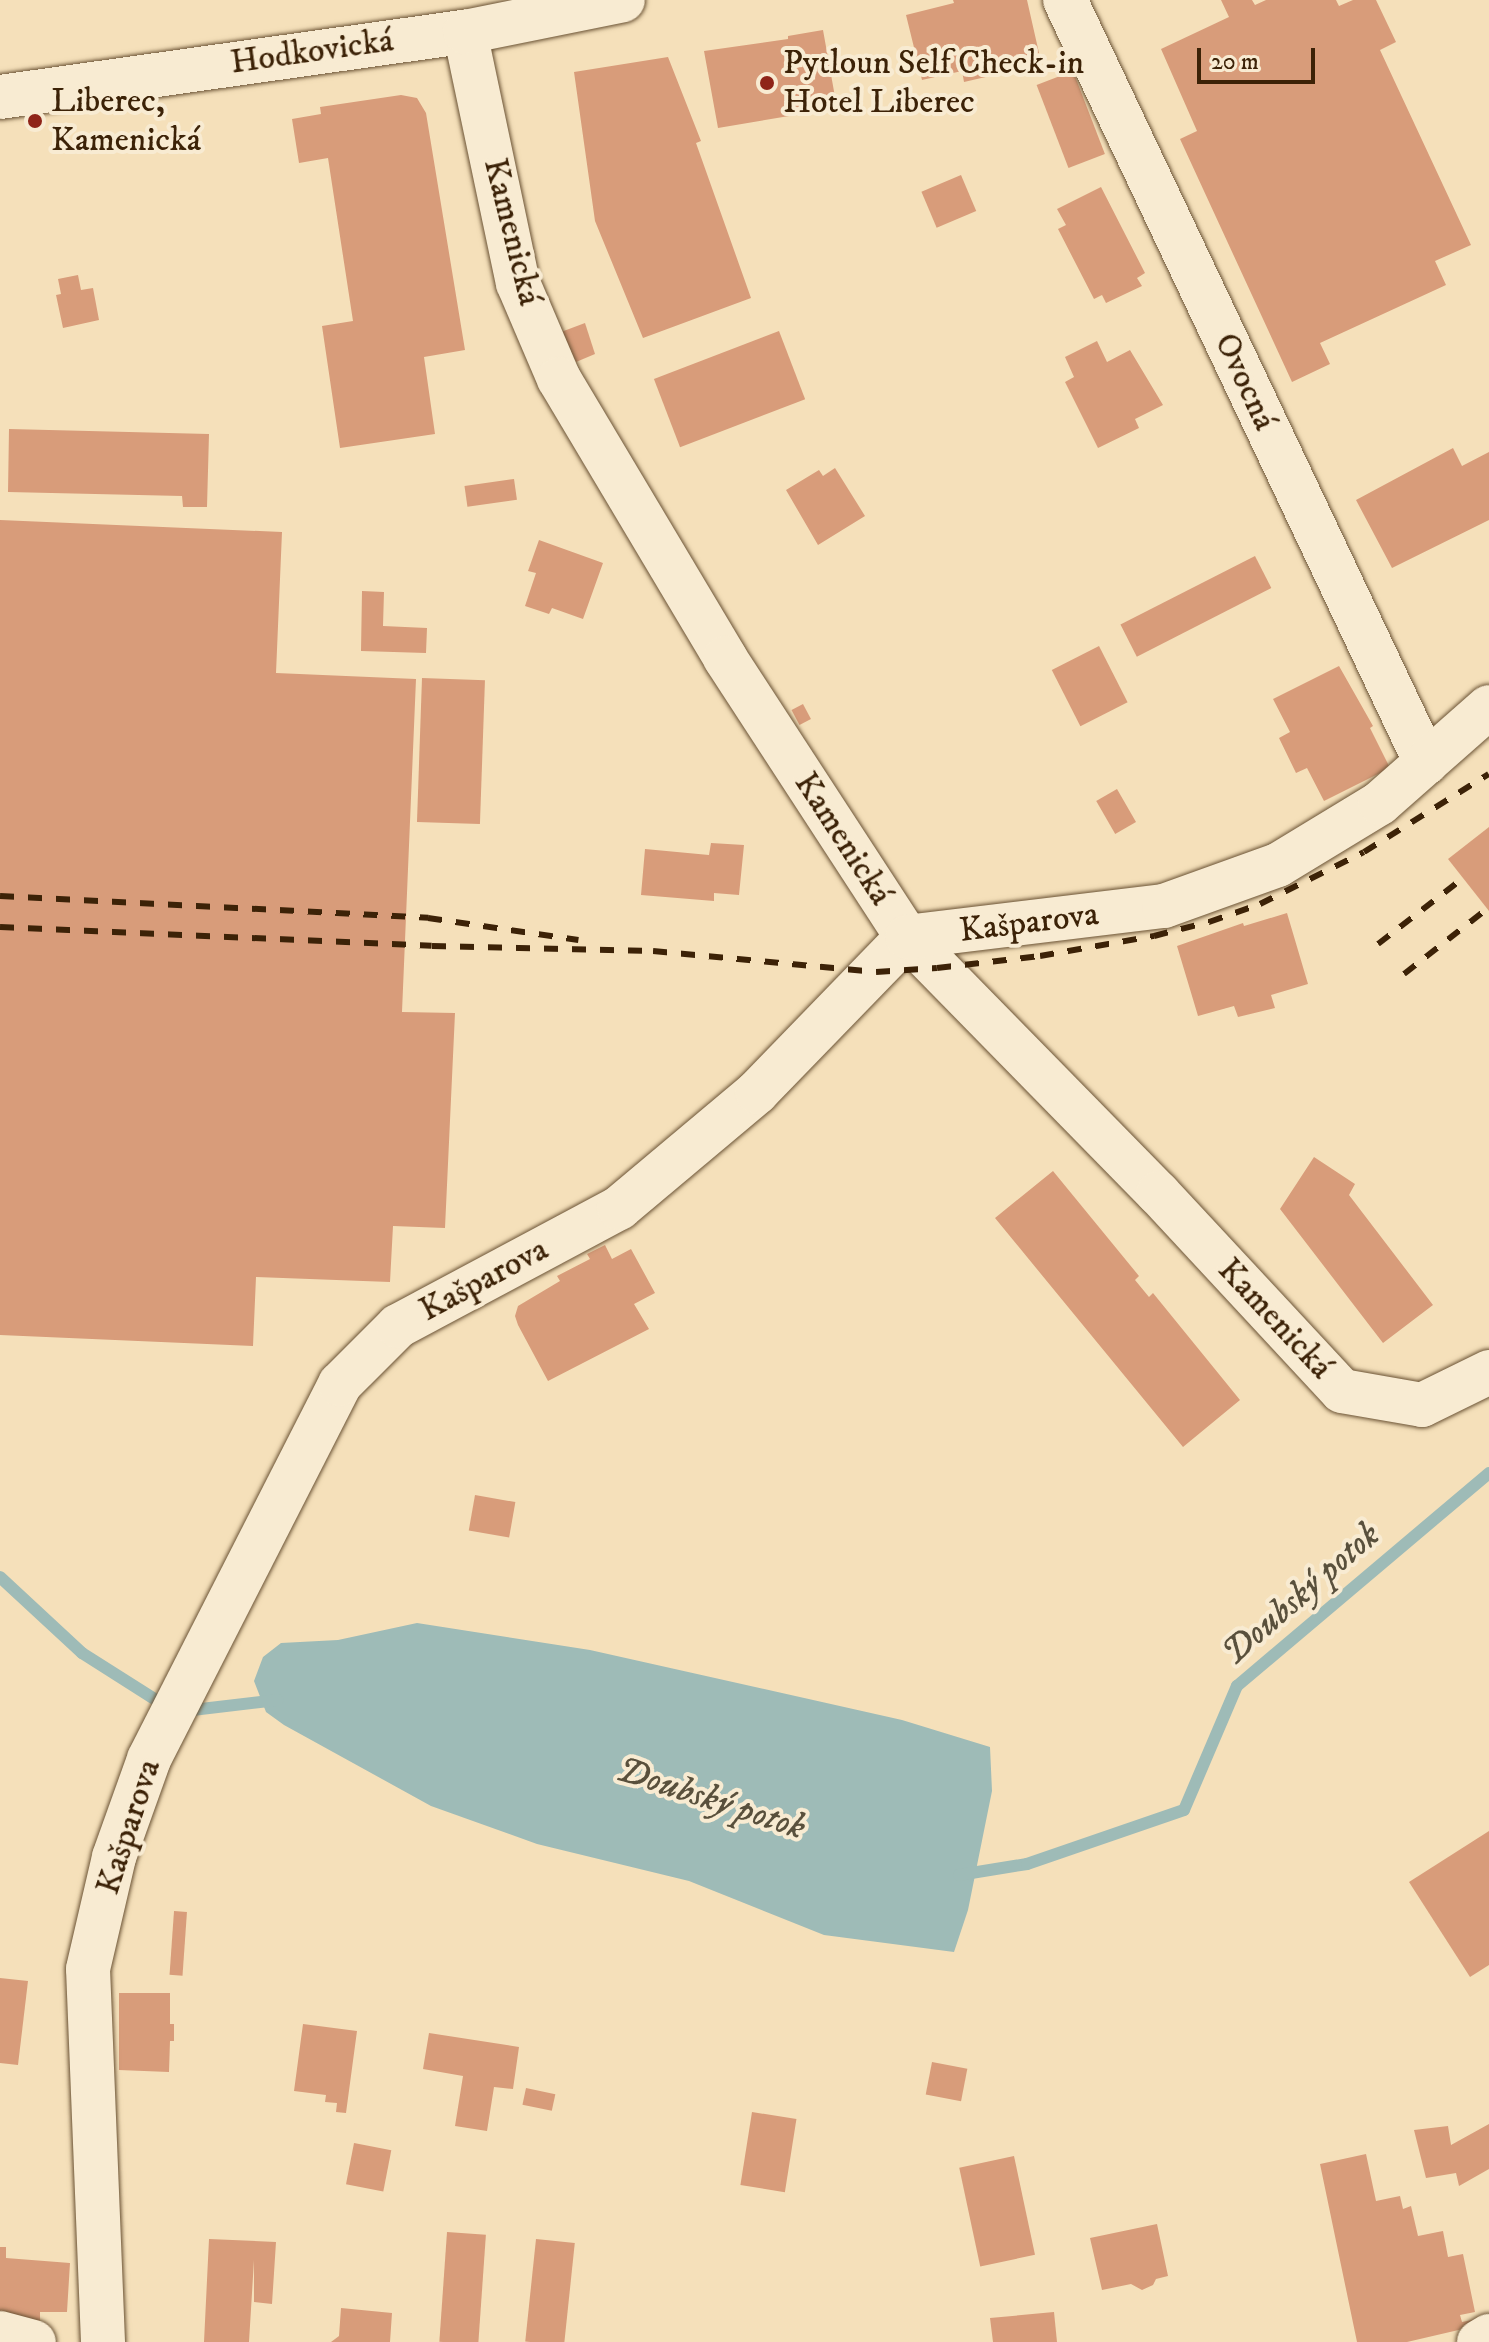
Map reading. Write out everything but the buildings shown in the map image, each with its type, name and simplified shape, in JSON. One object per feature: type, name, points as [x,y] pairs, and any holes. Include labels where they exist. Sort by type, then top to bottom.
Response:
[{"type":"street","name":"Hodkovická","points":[[0,97],[465,32],[623,0]]},
{"type":"street","name":"Ovocná","points":[[1065,0],[1426,763]]},
{"type":"street","name":"Kamenická","points":[[465,32],[518,283],[559,379],[725,658],[907,937],[1158,1193],[1342,1391],[1422,1405],[1489,1372]]},
{"type":"street","name":"Kašparova","points":[[103,2342],[88,1969],[114,1857],[149,1759],[181,1691],[340,1384],[398,1326],[619,1208],[757,1092],[907,937],[1164,906],[1278,865],[1380,803],[1489,707]]},
{"type":"street","points":[[0,2333],[34,2342]]},
{"type":"street","points":[[1479,2342],[1489,2336]]},
{"type":"water","points":[[417,1623],[590,1650],[902,1720],[990,1747],[992,1791],[968,1910],[954,1952],[824,1935],[689,1881],[537,1844],[431,1806],[266,1712],[254,1681],[263,1657],[281,1643],[338,1640]]},
{"type":"waterway","name":"Doubský potok","points":[[959,1875],[1027,1864],[1184,1810],[1237,1686],[1489,1473]]},
{"type":"waterway","name":"Doubský potok","points":[[0,1577],[82,1653],[167,1707]]},
{"type":"waterway","name":"Doubský potok","points":[[184,1711],[277,1700]]},
{"type":"railway","points":[[0,927],[432,946],[653,951],[876,972],[937,968],[1040,956],[1154,936],[1209,922],[1260,904],[1364,852],[1489,774]]},
{"type":"railway","points":[[1378,944],[1463,878]]},
{"type":"railway","points":[[0,896],[428,918],[578,940]]},
{"type":"railway","points":[[1404,974],[1487,909]]},
{"type":"place","name":"Pytloun Self Check-in Hotel Liberec","points":[[767,83]]},
{"type":"place","name":"Liberec, Kamenická","points":[[35,121]]}]
